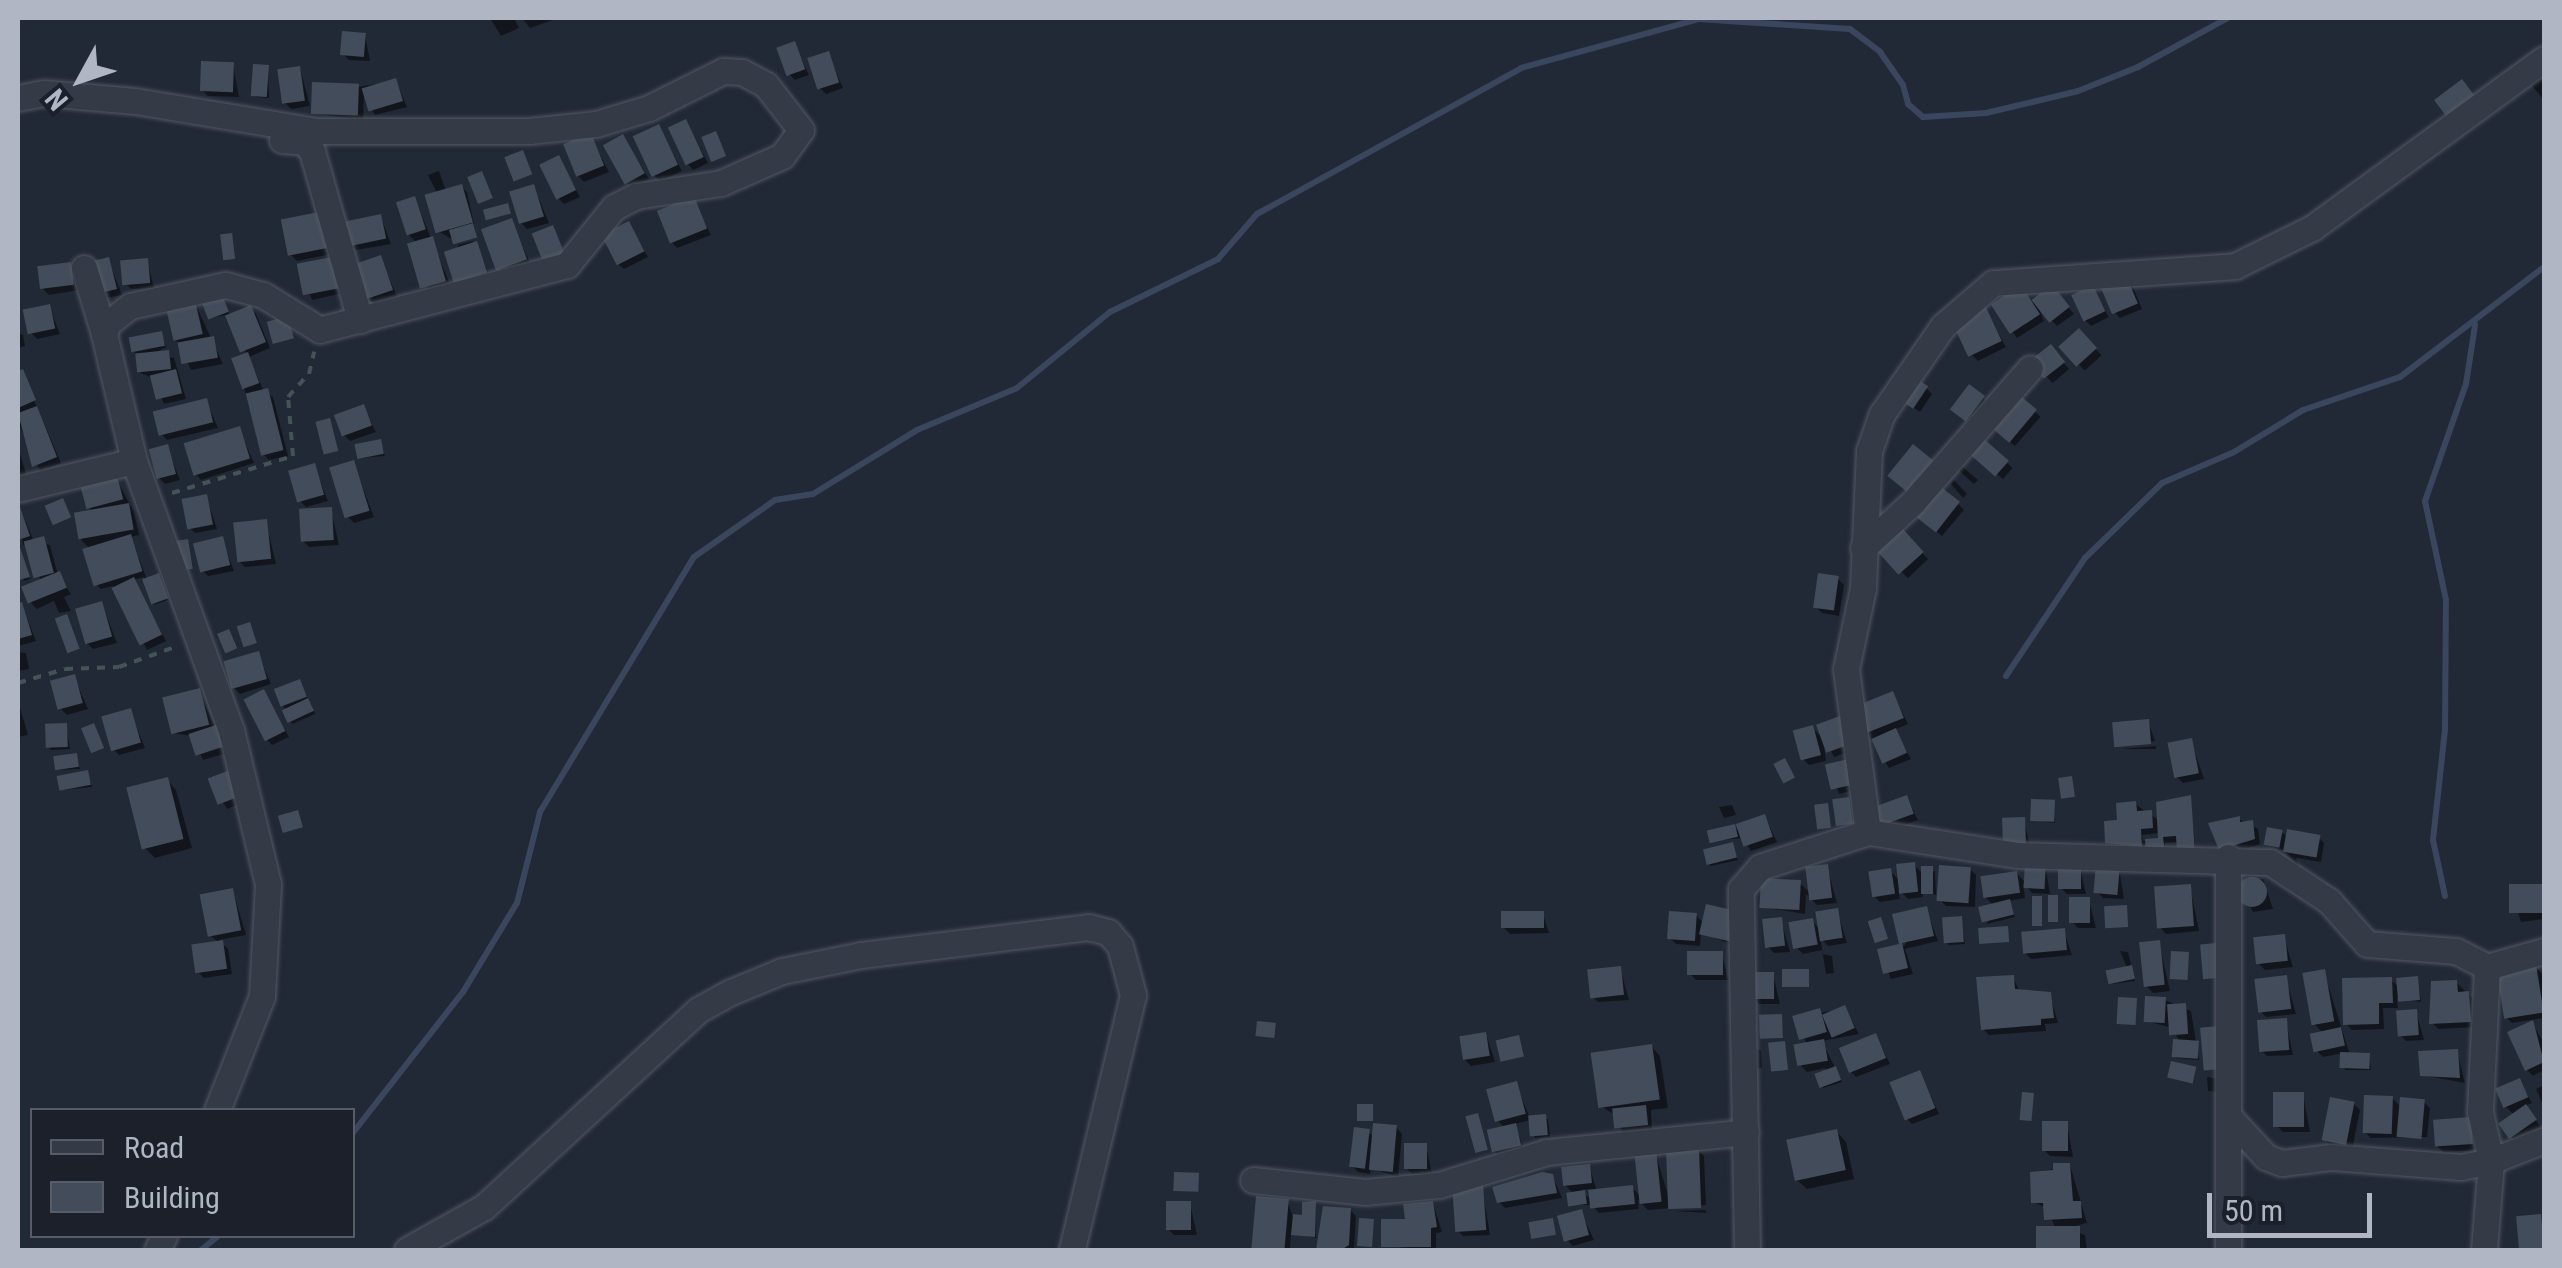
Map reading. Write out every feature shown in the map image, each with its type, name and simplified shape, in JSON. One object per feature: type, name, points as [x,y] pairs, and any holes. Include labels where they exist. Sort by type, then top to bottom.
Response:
[{"type":"street","points":[[1868,832],[1846,669],[1863,588],[1868,451],[1882,414],[1916,359],[1976,292],[1993,283],[2112,271],[2235,266],[2312,228],[2544,59]]},
{"type":"street","points":[[18,98],[44,93],[135,101],[264,126],[512,131],[596,124],[649,108],[723,71],[742,72],[766,85],[797,118],[797,143],[782,156],[722,183],[636,196],[614,207],[566,265],[320,330],[263,295],[225,285],[130,306],[114,314],[104,334]]},
{"type":"street","points":[[264,126],[272,140],[304,142],[312,151],[360,320]]},
{"type":"street","points":[[84,268],[134,460],[231,730],[268,884],[262,996],[218,1108]]},
{"type":"street","points":[[1862,548],[1912,503],[2030,368]]},
{"type":"street","points":[[18,489],[134,460]]},
{"type":"street","points":[[1747,1250],[1742,889],[1760,867],[1868,832],[2016,856],[2252,856],[2293,874],[2329,901],[2367,944],[2456,951],[2487,967],[2544,952]]},
{"type":"street","points":[[2228,857],[2228,1250]]},
{"type":"street","points":[[408,1250],[484,1207],[698,1010],[731,992],[782,971],[861,956],[1088,927],[1108,932],[1120,946],[1133,995],[1072,1250]]},
{"type":"street","points":[[2484,1250],[2491,1161],[2480,1112],[2487,967]]},
{"type":"street","points":[[2230,1118],[2266,1157],[2282,1162],[2331,1157],[2460,1166],[2491,1161],[2544,1140]]},
{"type":"street","points":[[1253,1180],[1365,1192],[1439,1186],[1547,1152],[1746,1132]]},
{"type":"path","points":[[148,499],[293,456],[288,397],[309,374],[320,330]]},
{"type":"path","points":[[18,683],[65,670],[119,667],[199,639]]},
{"type":"building","points":[[342,31],[366,33],[364,57],[340,55]]},
{"type":"building","points":[[795,41],[805,69],[786,76],[776,48]]},
{"type":"building","points":[[829,51],[839,82],[817,89],[807,58]]},
{"type":"building","points":[[201,61],[234,62],[233,92],[200,91]]},
{"type":"building","points":[[253,64],[269,65],[267,97],[251,96]]},
{"type":"building","points":[[300,66],[305,101],[282,104],[277,69]]},
{"type":"building","points":[[396,78],[403,101],[369,111],[362,89]]},
{"type":"building","points":[[2462,79],[2475,96],[2447,117],[2434,100]]},
{"type":"building","points":[[312,82],[359,84],[358,116],[311,114]]},
{"type":"building","points":[[686,119],[704,157],[686,166],[668,127]]},
{"type":"building","points":[[659,124],[678,165],[652,177],[633,136]]},
{"type":"building","points":[[716,131],[726,156],[711,162],[701,137]]},
{"type":"building","points":[[591,133],[604,165],[576,177],[563,144]]},
{"type":"building","points":[[623,134],[645,173],[625,185],[603,145]]},
{"type":"building","points":[[523,150],[532,174],[514,181],[504,157]]},
{"type":"building","points":[[559,155],[576,190],[556,200],[539,165]]},
{"type":"building","points":[[482,171],[493,198],[478,204],[467,177]]},
{"type":"building","points":[[462,184],[473,222],[436,233],[425,195]]},
{"type":"building","points":[[534,184],[544,217],[519,224],[509,192]]},
{"type":"building","points":[[415,196],[426,229],[407,235],[396,202]]},
{"type":"building","points":[[694,196],[707,228],[670,243],[657,211]]},
{"type":"building","points":[[508,203],[511,214],[486,220],[483,210]]},
{"type":"building","points":[[324,211],[331,247],[288,256],[281,219]]},
{"type":"building","points":[[381,214],[386,238],[348,247],[343,222]]},
{"type":"building","points":[[512,218],[527,259],[496,271],[481,229]]},
{"type":"building","points":[[629,221],[644,251],[617,265],[601,235]]},
{"type":"building","points":[[473,223],[477,237],[453,244],[449,230]]},
{"type":"building","points":[[553,225],[566,257],[545,266],[532,234]]},
{"type":"building","points":[[232,233],[235,259],[223,260],[220,234]]},
{"type":"building","points":[[433,236],[446,281],[420,289],[407,243]]},
{"type":"building","points":[[477,241],[487,272],[454,283],[444,252]]},
{"type":"building","points":[[381,255],[393,290],[367,299],[355,264]]},
{"type":"building","points":[[337,256],[343,287],[303,295],[297,264]]},
{"type":"building","points":[[109,257],[117,289],[99,294],[91,262]]},
{"type":"building","points":[[148,258],[150,283],[122,285],[120,260]]},
{"type":"building","points":[[71,262],[74,285],[40,289],[37,266]]},
{"type":"building","points":[[2125,273],[2138,303],[2112,314],[2099,284]]},
{"type":"building","points":[[2052,284],[2070,307],[2049,323],[2032,300]]},
{"type":"building","points":[[2021,285],[2040,314],[2010,334],[1991,305]]},
{"type":"building","points":[[2093,285],[2105,311],[2084,321],[2071,295]]},
{"type":"building","points":[[222,294],[229,312],[208,320],[201,302]]},
{"type":"building","points":[[194,296],[203,334],[174,341],[165,303]]},
{"type":"building","points":[[1984,303],[2002,341],[1968,357],[1950,319]]},
{"type":"building","points":[[50,304],[55,328],[28,334],[23,310]]},
{"type":"building","points":[[251,305],[266,342],[240,353],[225,315]]},
{"type":"building","points":[[288,316],[294,338],[273,344],[267,322]]},
{"type":"building","points":[[2079,328],[2097,348],[2076,367],[2058,347]]},
{"type":"building","points":[[162,331],[165,346],[131,352],[129,337]]},
{"type":"building","points":[[214,336],[218,358],[181,364],[178,342]]},
{"type":"building","points":[[2051,344],[2065,362],[2044,379],[2030,361]]},
{"type":"building","points":[[169,350],[171,369],[137,372],[135,354]]},
{"type":"building","points":[[248,352],[259,383],[242,389],[231,358]]},
{"type":"building","points":[[23,369],[36,400],[18,408],[18,371]]},
{"type":"building","points":[[176,369],[182,393],[156,400],[150,376]]},
{"type":"building","points":[[1910,374],[1928,386],[1913,409],[1895,396]]},
{"type":"building","points":[[1969,384],[1985,396],[1966,422],[1950,410]]},
{"type":"building","points":[[268,388],[283,450],[261,456],[246,394]]},
{"type":"building","points":[[2017,393],[2037,410],[2009,443],[1989,426]]},
{"type":"building","points":[[207,398],[213,422],[159,436],[153,412]]},
{"type":"building","points":[[364,404],[372,426],[342,437],[334,415]]},
{"type":"building","points":[[37,406],[57,457],[32,467],[18,413]]},
{"type":"building","points":[[330,418],[338,451],[324,455],[315,422]]},
{"type":"building","points":[[240,426],[250,459],[194,476],[184,443]]},
{"type":"building","points":[[381,439],[384,454],[357,459],[354,444]]},
{"type":"building","points":[[1984,439],[2009,461],[1995,476],[1970,455]]},
{"type":"building","points":[[168,444],[176,474],[157,479],[149,449]]},
{"type":"building","points":[[1913,444],[1934,461],[1908,493],[1887,476]]},
{"type":"building","points":[[354,460],[369,511],[345,518],[329,468]]},
{"type":"building","points":[[315,463],[324,495],[297,502],[288,471]]},
{"type":"building","points":[[117,476],[123,499],[87,509],[80,486]]},
{"type":"building","points":[[1941,487],[1960,502],[1936,533],[1917,518]]},
{"type":"building","points":[[207,494],[213,524],[187,529],[181,499]]},
{"type":"building","points":[[63,498],[71,517],[53,525],[45,506]]},
{"type":"building","points":[[18,501],[30,536],[18,540]]},
{"type":"building","points":[[129,503],[134,530],[79,539],[74,513]]},
{"type":"building","points":[[332,507],[334,540],[301,542],[299,509]]},
{"type":"building","points":[[267,519],[271,559],[237,562],[233,523]]},
{"type":"building","points":[[1903,529],[1924,552],[1898,575],[1878,552]]},
{"type":"building","points":[[131,534],[142,571],[94,586],[82,549]]},
{"type":"building","points":[[44,536],[54,573],[34,578],[24,541]]},
{"type":"building","points":[[223,536],[230,565],[200,573],[193,543]]},
{"type":"building","points":[[188,539],[193,569],[178,571],[173,541]]},
{"type":"building","points":[[18,541],[30,577],[19,580],[18,575]]},
{"type":"building","points":[[60,571],[67,588],[28,603],[21,587]]},
{"type":"building","points":[[159,573],[168,598],[151,605],[142,579]]},
{"type":"building","points":[[1818,573],[1839,576],[1834,611],[1813,608]]},
{"type":"building","points":[[134,577],[162,635],[140,645],[112,588]]},
{"type":"building","points":[[102,601],[112,637],[85,644],[75,609]]},
{"type":"building","points":[[22,602],[32,635],[18,639],[18,603]]},
{"type":"building","points":[[67,614],[80,649],[67,653],[55,618]]},
{"type":"building","points":[[250,622],[257,643],[243,647],[237,626]]},
{"type":"building","points":[[229,629],[237,648],[225,653],[217,634]]},
{"type":"building","points":[[259,651],[267,679],[231,689],[223,661]]},
{"type":"building","points":[[75,674],[83,703],[58,710],[50,681]]},
{"type":"building","points":[[300,679],[307,697],[281,707],[274,689]]},
{"type":"building","points":[[200,688],[209,725],[171,734],[162,697]]},
{"type":"building","points":[[264,689],[285,731],[265,741],[244,699]]},
{"type":"building","points":[[1893,691],[1904,718],[1865,734],[1854,707]]},
{"type":"building","points":[[308,698],[314,711],[288,723],[282,710]]},
{"type":"building","points":[[131,708],[141,743],[111,751],[101,717]]},
{"type":"building","points":[[1848,713],[1858,741],[1826,753],[1816,725]]},
{"type":"building","points":[[2149,719],[2151,744],[2114,747],[2112,722]]},
{"type":"building","points":[[67,723],[68,747],[46,748],[45,724]]},
{"type":"building","points":[[94,723],[104,748],[91,753],[81,728]]},
{"type":"building","points":[[216,725],[223,747],[196,756],[188,734]]},
{"type":"building","points":[[1813,725],[1821,755],[1801,760],[1793,730]]},
{"type":"building","points":[[1896,728],[1907,753],[1882,764],[1871,739]]},
{"type":"building","points":[[2192,738],[2199,773],[2174,778],[2167,743]]},
{"type":"building","points":[[77,753],[79,767],[55,770],[53,756]]},
{"type":"building","points":[[1857,757],[1863,782],[1831,790],[1825,764]]},
{"type":"building","points":[[1785,758],[1795,778],[1783,784],[1773,764]]},
{"type":"building","points":[[88,770],[91,785],[59,791],[57,776]]},
{"type":"building","points":[[230,770],[240,796],[218,805],[208,779]]},
{"type":"building","points":[[2072,776],[2075,797],[2061,799],[2058,778]]},
{"type":"building","points":[[168,777],[183,839],[142,850],[126,787]]},
{"type":"building","points":[[1907,795],[1914,814],[1880,826],[1873,807]]},
{"type":"building","points":[[2191,795],[2195,853],[2177,854],[2176,836],[2163,837],[2165,852],[2146,853],[2145,839],[2158,838],[2156,802]]},
{"type":"building","points":[[1849,797],[1853,824],[1836,826],[1832,799]]},
{"type":"building","points":[[2031,799],[2055,800],[2054,822],[2030,821]]},
{"type":"building","points":[[2136,801],[2137,811],[2152,810],[2153,828],[2141,829],[2142,847],[2105,843],[2104,821],[2117,820],[2116,803]]},
{"type":"building","points":[[1828,803],[1831,828],[1817,830],[1814,805]]},
{"type":"building","points":[[298,810],[303,827],[283,833],[278,816]]},
{"type":"building","points":[[1765,814],[1773,837],[1744,847],[1736,824]]},
{"type":"building","points":[[2240,816],[2240,822],[2253,820],[2255,839],[2219,850],[2208,823]]},
{"type":"building","points":[[2025,817],[2026,845],[2003,846],[2002,818]]},
{"type":"building","points":[[1735,824],[1738,837],[1710,843],[1707,831]]},
{"type":"building","points":[[2267,827],[2283,830],[2279,848],[2264,845]]},
{"type":"building","points":[[2287,829],[2320,835],[2316,858],[2283,852]]},
{"type":"building","points":[[1733,842],[1737,858],[1707,865],[1703,849]]},
{"type":"building","points":[[2058,860],[2081,860],[2081,889],[2058,889]]},
{"type":"building","points":[[2025,861],[2046,862],[2045,889],[2024,888]]},
{"type":"building","points":[[1915,862],[1918,892],[1899,894],[1896,864]]},
{"type":"building","points":[[1828,864],[1832,898],[1809,901],[1805,867]]},
{"type":"building","points":[[2096,864],[2120,866],[2117,895],[2093,893]]},
{"type":"building","points":[[1939,865],[1971,867],[1968,903],[1936,901]]},
{"type":"building","points":[[1921,866],[1933,866],[1933,894],[1921,894]]},
{"type":"building","points":[[1891,868],[1895,894],[1872,897],[1868,872]]},
{"type":"building","points":[[2017,871],[2020,893],[1983,898],[1980,876]]},
{"type":"building","points":[[2252,877],[2263,881],[2267,892],[2263,903],[2252,907],[2241,903],[2237,892],[2241,881]]},
{"type":"building","points":[[1761,878],[1801,880],[1799,910],[1759,908]]},
{"type":"building","points":[[2191,884],[2194,926],[2157,928],[2154,887]]},
{"type":"building","points":[[2509,884],[2544,884],[2544,913],[2509,913]]},
{"type":"building","points":[[233,888],[241,930],[208,937],[200,894]]},
{"type":"building","points":[[2048,895],[2058,895],[2058,922],[2048,922]]},
{"type":"building","points":[[2032,896],[2042,896],[2042,926],[2032,926]]},
{"type":"building","points":[[2069,897],[2090,897],[2090,923],[2069,923]]},
{"type":"building","points":[[2010,899],[2014,915],[1982,923],[1978,907]]},
{"type":"building","points":[[1706,904],[1736,911],[1729,941],[1699,934]]},
{"type":"building","points":[[2127,905],[2128,927],[2105,928],[2104,906]]},
{"type":"building","points":[[1927,906],[1934,936],[1902,943],[1908,968],[1883,974],[1877,949],[1899,944],[1892,914]]},
{"type":"building","points":[[1838,908],[1843,938],[1820,941],[1815,912]]},
{"type":"building","points":[[1501,911],[1544,911],[1544,928],[1501,928]]},
{"type":"building","points":[[1669,911],[1697,913],[1695,941],[1667,939]]},
{"type":"building","points":[[1962,916],[1964,942],[1944,943],[1942,917]]},
{"type":"building","points":[[1782,917],[1785,946],[1765,948],[1762,919]]},
{"type":"building","points":[[1881,917],[1888,939],[1875,943],[1868,921]]},
{"type":"building","points":[[1813,918],[1818,945],[1793,949],[1788,922]]},
{"type":"building","points":[[2008,926],[2009,942],[1979,944],[1978,928]]},
{"type":"building","points":[[2065,928],[2067,950],[2023,954],[2021,932]]},
{"type":"building","points":[[2285,934],[2288,961],[2256,964],[2253,937]]},
{"type":"building","points":[[223,940],[227,969],[195,973],[191,944]]},
{"type":"building","points":[[2160,940],[2165,985],[2144,987],[2139,942]]},
{"type":"building","points":[[2216,943],[2219,978],[2203,979],[2200,944]]},
{"type":"building","points":[[1687,951],[1723,951],[1723,975],[1687,975]]},
{"type":"building","points":[[2171,951],[2189,952],[2188,980],[2170,979]]},
{"type":"building","points":[[2536,964],[2544,1012],[2504,1019],[2496,970]]},
{"type":"building","points":[[2132,965],[2135,979],[2109,984],[2106,971]]},
{"type":"building","points":[[1621,966],[1624,995],[1590,998],[1587,970]]},
{"type":"building","points":[[1782,969],[1809,969],[1809,987],[1782,987]]},
{"type":"building","points":[[2325,969],[2334,1021],[2312,1025],[2302,973]]},
{"type":"building","points":[[1749,972],[1774,972],[1774,999],[1749,999]]},
{"type":"building","points":[[2014,975],[2015,989],[2051,992],[2054,1018],[2041,1019],[2041,1025],[1981,1030],[1976,977]]},
{"type":"building","points":[[2287,975],[2291,1009],[2258,1013],[2254,979]]},
{"type":"building","points":[[2418,976],[2420,1000],[2398,1002],[2396,978]]},
{"type":"building","points":[[2392,977],[2393,1003],[2379,1003],[2379,1024],[2343,1025],[2342,978]]},
{"type":"building","points":[[2457,980],[2458,992],[2469,991],[2471,1022],[2429,1024],[2431,981]]},
{"type":"building","points":[[2145,996],[2166,997],[2165,1023],[2144,1022]]},
{"type":"building","points":[[2118,997],[2137,998],[2136,1025],[2117,1024]]},
{"type":"building","points":[[2186,1003],[2188,1034],[2169,1035],[2167,1004]]},
{"type":"building","points":[[1845,1005],[1855,1028],[1832,1038],[1822,1015]]},
{"type":"building","points":[[1820,1008],[1827,1032],[1799,1040],[1792,1016]]},
{"type":"building","points":[[2417,1009],[2419,1035],[2398,1036],[2396,1010]]},
{"type":"building","points":[[1782,1014],[1783,1038],[1760,1039],[1759,1015]]},
{"type":"building","points":[[2287,1018],[2289,1050],[2259,1052],[2257,1020]]},
{"type":"building","points":[[2533,1020],[2544,1062],[2525,1071],[2507,1032]]},
{"type":"building","points":[[1257,1021],[1276,1023],[1274,1038],[1255,1036]]},
{"type":"building","points":[[2219,1026],[2223,1069],[2204,1070],[2200,1028]]},
{"type":"building","points":[[2341,1027],[2345,1046],[2314,1052],[2310,1034]]},
{"type":"building","points":[[1486,1032],[1490,1056],[1463,1060],[1459,1036]]},
{"type":"building","points":[[1876,1033],[1886,1058],[1849,1073],[1839,1048]]},
{"type":"building","points":[[1519,1035],[1524,1056],[1501,1062],[1496,1040]]},
{"type":"building","points":[[1824,1039],[1828,1061],[1797,1066],[1793,1044]]},
{"type":"building","points":[[2173,1039],[2199,1041],[2198,1059],[2172,1057]]},
{"type":"building","points":[[1785,1041],[1788,1070],[1771,1072],[1768,1043]]},
{"type":"building","points":[[1652,1044],[1660,1099],[1598,1108],[1591,1053]]},
{"type":"building","points":[[2458,1049],[2460,1078],[2420,1076],[2418,1051]]},
{"type":"building","points":[[2340,1052],[2370,1053],[2369,1069],[2339,1068]]},
{"type":"building","points":[[2171,1061],[2196,1067],[2193,1083],[2167,1078]]},
{"type":"building","points":[[1836,1066],[1841,1080],[1820,1088],[1814,1074]]},
{"type":"building","points":[[1920,1070],[1935,1108],[1905,1120],[1889,1082]]},
{"type":"building","points":[[2520,1078],[2528,1097],[2503,1108],[2495,1089]]},
{"type":"building","points":[[1517,1081],[1526,1114],[1495,1122],[1486,1089]]},
{"type":"building","points":[[2022,1092],[2034,1093],[2032,1121],[2020,1120]]},
{"type":"building","points":[[2273,1092],[2304,1092],[2304,1127],[2273,1127]]},
{"type":"building","points":[[2364,1095],[2393,1096],[2392,1134],[2363,1133]]},
{"type":"building","points":[[2330,1097],[2355,1102],[2346,1145],[2322,1140]]},
{"type":"building","points":[[2400,1097],[2425,1099],[2421,1139],[2397,1137]]},
{"type":"building","points":[[1357,1104],[1373,1104],[1373,1121],[1357,1121]]},
{"type":"building","points":[[2526,1104],[2537,1120],[2509,1139],[2498,1124]]},
{"type":"building","points":[[1646,1105],[1648,1125],[1614,1128],[1612,1109]]},
{"type":"building","points":[[1478,1113],[1488,1150],[1475,1153],[1465,1116]]},
{"type":"building","points":[[1546,1114],[1548,1135],[1530,1136],[1528,1116]]},
{"type":"building","points":[[2471,1117],[2473,1144],[2435,1147],[2433,1120]]},
{"type":"building","points":[[2042,1121],[2068,1121],[2068,1151],[2042,1151]]},
{"type":"building","points":[[1373,1123],[1397,1125],[1393,1172],[1369,1170]]},
{"type":"building","points":[[1516,1123],[1521,1145],[1492,1152],[1487,1130]]},
{"type":"building","points":[[1354,1127],[1370,1129],[1365,1169],[1349,1167]]},
{"type":"building","points":[[1837,1129],[1846,1170],[1795,1181],[1786,1140]]},
{"type":"building","points":[[1404,1143],[1427,1143],[1427,1169],[1404,1169]]},
{"type":"building","points":[[1699,1147],[1701,1208],[1668,1209],[1666,1148]]},
{"type":"building","points":[[1656,1149],[1662,1202],[1640,1204],[1634,1151]]},
{"type":"building","points":[[2053,1163],[2070,1163],[2073,1201],[2081,1201],[2082,1218],[2044,1220],[2043,1203],[2031,1203],[2030,1172],[2053,1170]]},
{"type":"building","points":[[1590,1164],[1592,1183],[1563,1186],[1561,1167]]},
{"type":"building","points":[[1174,1172],[1199,1173],[1198,1192],[1173,1191]]},
{"type":"building","points":[[1542,1172],[1553,1174],[1557,1193],[1497,1203],[1492,1187]]},
{"type":"building","points":[[1483,1183],[1486,1230],[1455,1232],[1452,1185]]},
{"type":"building","points":[[1633,1185],[1635,1204],[1590,1209],[1588,1190]]},
{"type":"building","points":[[1585,1190],[1587,1204],[1568,1207],[1566,1193]]},
{"type":"building","points":[[1256,1196],[1289,1199],[1284,1250],[1251,1250]]},
{"type":"building","points":[[1166,1201],[1191,1201],[1191,1230],[1166,1230]]},
{"type":"building","points":[[1316,1201],[1315,1237],[1291,1235],[1293,1214],[1302,1215],[1302,1202]]},
{"type":"building","points":[[1433,1201],[1437,1227],[1431,1228],[1431,1247],[1381,1247],[1381,1219],[1405,1219],[1403,1204]]},
{"type":"building","points":[[1323,1206],[1351,1208],[1349,1245],[1341,1250],[1316,1250]]},
{"type":"building","points":[[1582,1209],[1589,1235],[1564,1242],[1557,1216]]},
{"type":"building","points":[[2541,1214],[2544,1248],[2519,1250],[2516,1216]]},
{"type":"building","points":[[1359,1218],[1374,1219],[1372,1247],[1357,1246]]},
{"type":"building","points":[[1553,1218],[1556,1235],[1531,1239],[1528,1222]]},
{"type":"building","points":[[2036,1226],[2080,1226],[2080,1250],[2036,1250]]},
{"type":"waterway","points":[[355,1130],[463,992],[517,903],[540,812],[694,557],[775,500],[813,494],[917,430],[1017,388],[1110,312],[1218,259],[1257,214],[1521,68],[1699,19],[1850,29],[1880,52],[1903,85],[1908,104],[1923,117],[1986,113],[2078,91],[2138,67],[2228,18]]},
{"type":"waterway","points":[[2006,676],[2085,558],[2162,483],[2234,452],[2303,410],[2400,377],[2544,267]]},
{"type":"waterway","points":[[2445,896],[2433,840],[2445,730],[2446,600],[2425,501],[2466,384],[2475,325]]},
{"type":"waterway","points":[[201,1250],[216,1238]]}]
